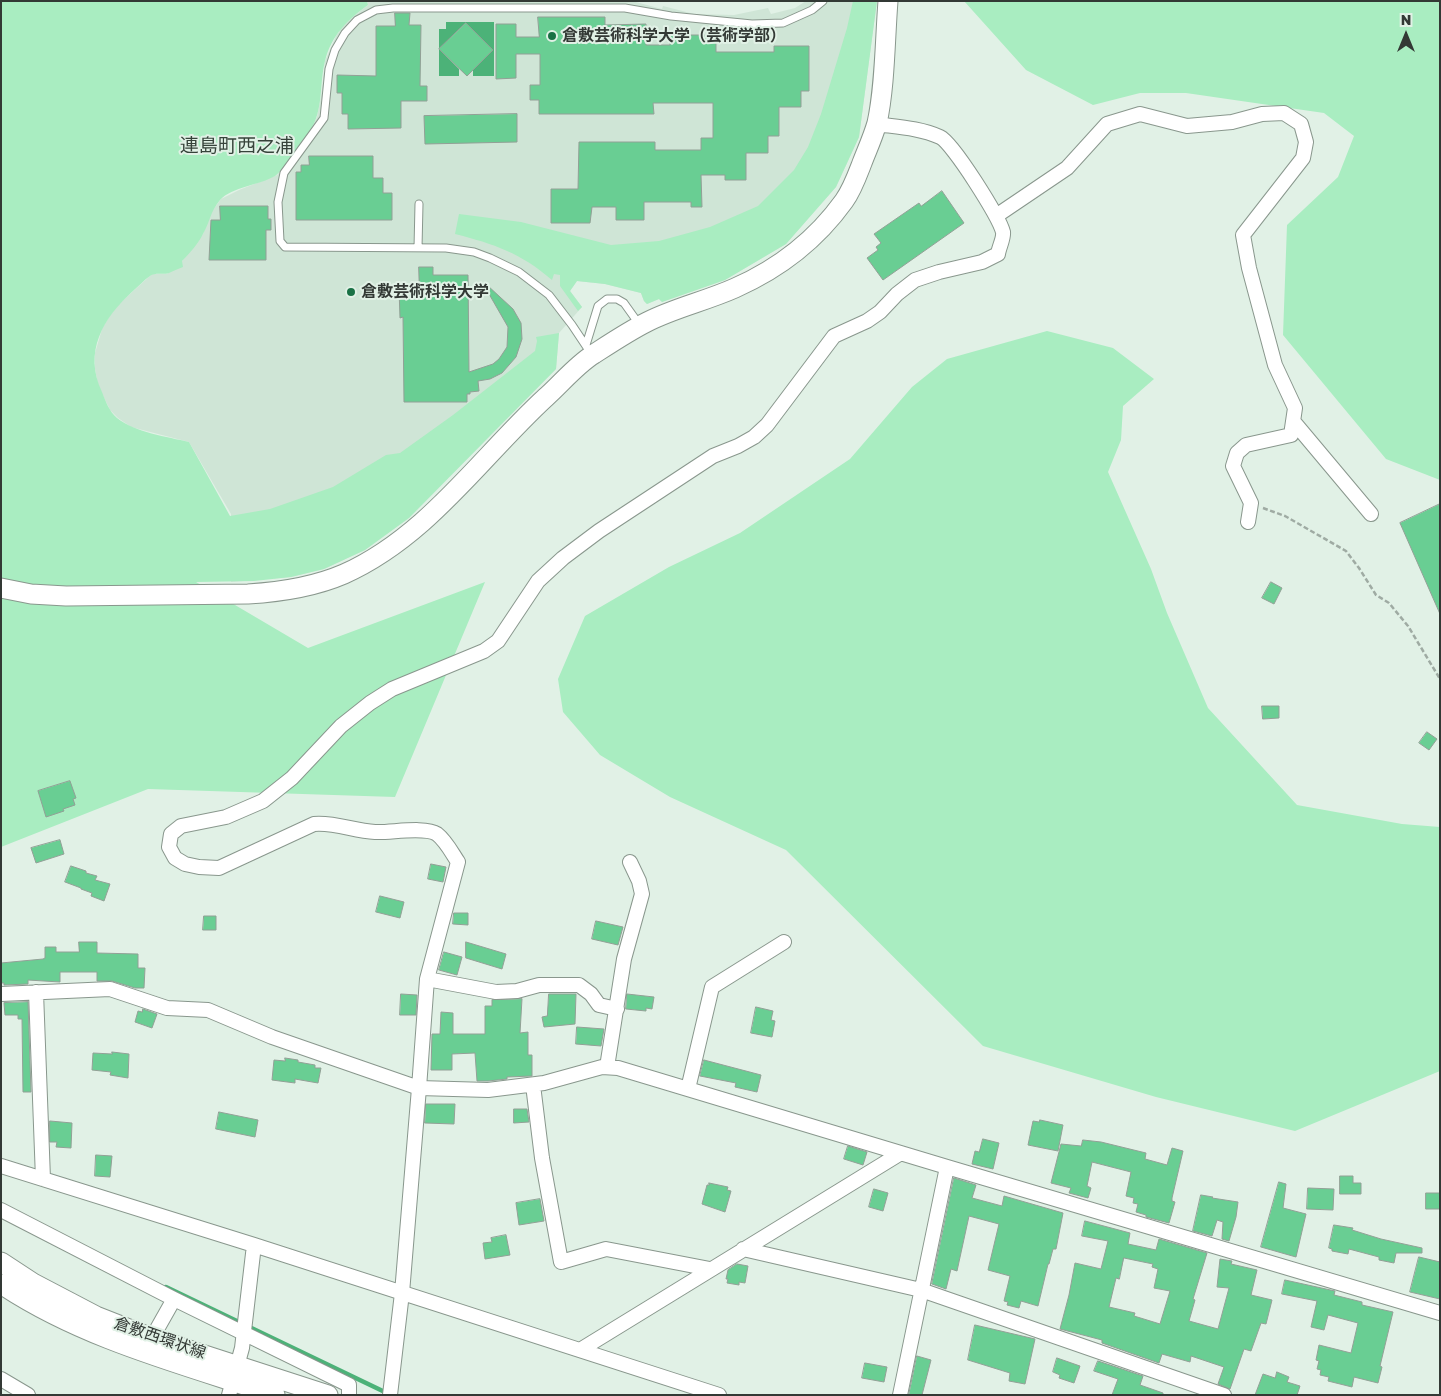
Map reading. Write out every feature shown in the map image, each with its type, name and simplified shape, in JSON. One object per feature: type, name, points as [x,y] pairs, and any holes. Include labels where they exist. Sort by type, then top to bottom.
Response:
[{"type":"street","points":[[1,588],[31,594],[66,596],[278,592],[309,586],[342,575],[369,562],[405,537],[425,520],[589,350],[765,274],[793,254],[820,229],[845,199],[857,174],[876,124],[881,89],[888,1]]},
{"type":"street","points":[[996,216],[1067,168],[1107,124],[1140,114],[1186,126],[1232,122],[1262,114],[1284,113],[1301,124],[1306,142],[1303,158],[1243,235],[1249,268],[1275,365],[1295,408],[1291,435],[1246,445],[1237,453],[1234,466],[1251,503],[1248,522]]},
{"type":"street","points":[[390,1395],[402,1293],[427,979],[458,862],[436,834],[418,831],[377,833],[357,831],[327,823],[314,824],[219,868],[200,867],[185,864],[175,858],[169,847],[171,834],[181,826],[226,817],[262,801],[292,778],[341,726],[370,703],[392,689],[484,651],[498,641],[538,581],[563,558],[599,531],[713,456],[754,437],[767,425],[834,336],[867,321],[880,312],[897,294],[915,280],[982,262],[998,254],[1004,234],[996,216],[954,150],[942,138],[910,128],[876,124]]},
{"type":"street","points":[[1293,422],[1371,514]]},
{"type":"street","points":[[608,1067],[624,960],[642,894],[639,881],[630,862]]},
{"type":"street","points":[[688,1089],[712,987],[784,942]]},
{"type":"street","points":[[427,979],[496,992],[517,991],[540,985],[579,985],[591,994],[599,1006],[617,1009]]},
{"type":"street","points":[[1,994],[110,989],[167,1008],[208,1010],[272,1037],[419,1088],[488,1090],[544,1083],[602,1067],[618,1068],[1440,1313]]},
{"type":"street","points":[[36,992],[43,1179]]},
{"type":"street","points":[[533,1085],[542,1158],[561,1262],[606,1249],[710,1269]]},
{"type":"street","points":[[580,1350],[902,1153]]},
{"type":"street","points":[[1,1166],[254,1245],[719,1395]]},
{"type":"street","points":[[900,1395],[947,1167]]},
{"type":"street","points":[[1,1210],[349,1385],[349,1395]]},
{"type":"street","points":[[234,1380],[244,1333],[254,1245]]},
{"type":"street","points":[[743,1249],[921,1290],[1224,1395]]},
{"type":"street","name":"倉敷西環状線","points":[[1,1262],[33,1283],[96,1316],[152,1338],[234,1380],[328,1395]]},
{"type":"street","name":"倉敷西環状線","points":[[1,1284],[25,1300],[89,1332],[275,1395]]},
{"type":"street","points":[[152,1338],[174,1298]]},
{"type":"street","points":[[1,1379],[28,1395]]},
{"type":"lane","points":[[618,1],[625,8]]},
{"type":"lane","points":[[589,350],[549,295],[519,272],[474,252],[446,248],[285,247],[280,241],[278,202],[284,173],[324,118],[329,69],[335,50],[345,33],[357,20],[364,16],[376,10],[393,8],[625,8],[670,16],[752,24],[783,23],[812,10],[823,1]]},
{"type":"lane","points":[[418,248],[419,204]]},
{"type":"lane","points":[[589,350],[598,306],[606,299],[617,299],[624,303],[641,326]]},
{"type":"path","points":[[1251,503],[1285,516],[1346,551],[1376,594],[1389,603],[1408,626],[1440,679]]},
{"type":"shaded area","points":[[1,1],[367,1],[368,5],[347,22],[331,44],[323,70],[319,106],[314,123],[288,162],[275,176],[232,192],[220,200],[201,238],[182,261],[183,267],[169,273],[152,275],[146,279],[122,301],[105,324],[99,337],[95,363],[97,377],[106,403],[112,412],[117,418],[132,427],[189,442],[230,516],[270,509],[333,487],[386,455],[400,453],[453,415],[535,351],[536,337],[559,333],[556,369],[409,518],[365,550],[324,569],[291,577],[254,581],[196,582],[308,648],[485,582],[395,797],[148,789],[1,847]]},
{"type":"shaded area","name":"倉敷芸術科学大学","points":[[367,1],[632,1],[662,9],[663,6],[694,14],[734,15],[768,8],[771,14],[795,8],[806,1],[877,1],[859,137],[836,187],[786,244],[725,280],[662,302],[659,299],[647,304],[641,293],[605,284],[577,281],[570,291],[582,307],[559,333],[556,369],[409,518],[365,550],[324,569],[291,577],[231,582],[231,514],[189,442],[131,427],[118,418],[110,410],[98,385],[95,353],[102,329],[119,304],[152,274],[167,274],[182,261],[203,234],[209,215],[221,199],[277,175],[310,131],[317,117],[325,61],[336,36],[345,23],[368,5]]},
{"type":"shaded area","points":[[853,1],[877,1],[859,137],[836,187],[786,244],[725,280],[662,302],[659,299],[647,304],[641,293],[605,284],[577,281],[570,291],[582,307],[578,311],[560,286],[560,275],[554,274],[552,280],[518,256],[455,234],[459,214],[521,222],[611,245],[659,241],[710,227],[758,206],[794,170],[808,147],[821,114],[847,28]]},
{"type":"shaded area","points":[[964,1],[1440,1],[1440,480],[1386,459],[1283,335],[1287,225],[1338,177],[1354,136],[1324,113],[1186,93],[1140,93],[1093,105],[1026,70]]},
{"type":"shaded area","points":[[446,22],[494,22],[494,76],[473,76],[473,70],[493,50],[466,23],[439,49],[439,29],[446,29]]},
{"type":"shaded area","points":[[439,49],[459,69],[459,76],[439,76]]},
{"type":"shaded area","points":[[1047,331],[1113,348],[1154,379],[1123,406],[1121,440],[1108,472],[1151,569],[1167,613],[1208,708],[1297,805],[1402,824],[1440,827],[1440,1071],[1295,1131],[1156,1097],[983,1046],[786,850],[670,797],[600,755],[563,712],[558,679],[585,616],[669,567],[740,533],[850,459],[912,387],[947,359]]},
{"type":"building","points":[[395,13],[410,13],[409,25],[421,25],[420,86],[427,86],[427,101],[401,101],[401,128],[348,129],[348,114],[342,114],[342,93],[337,93],[337,75],[376,76],[376,26],[395,26]]},
{"type":"building","points":[[538,17],[605,17],[605,25],[646,24],[646,45],[670,45],[670,35],[716,35],[716,52],[774,52],[774,46],[809,46],[809,91],[801,91],[801,107],[779,107],[779,136],[768,136],[768,153],[746,153],[746,180],[725,180],[725,175],[701,175],[702,207],[691,207],[691,202],[644,202],[644,220],[616,220],[616,207],[592,207],[590,223],[551,223],[551,189],[578,189],[579,142],[655,142],[655,150],[701,150],[701,138],[713,138],[713,103],[653,103],[654,114],[539,114],[539,100],[530,100],[530,85],[540,85],[540,54],[516,54],[516,78],[496,79],[496,24],[516,24],[516,37],[539,37]]},
{"type":"building","points":[[466,23],[493,50],[467,76],[439,49]]},
{"type":"building","points":[[517,114],[517,142],[425,144],[424,116]]},
{"type":"building","points":[[309,156],[373,156],[373,178],[383,178],[383,193],[392,193],[392,220],[296,220],[296,172],[301,172],[301,165],[309,165]]},
{"type":"building","points":[[942,191],[964,223],[883,280],[867,258],[878,250],[876,247],[881,243],[874,234],[919,203],[921,206]]},
{"type":"building","points":[[220,206],[268,206],[268,219],[271,219],[271,230],[266,230],[266,260],[209,260],[211,220],[220,220]]},
{"type":"building","points":[[419,267],[433,267],[433,275],[468,275],[469,372],[493,364],[507,347],[508,327],[485,287],[487,285],[513,309],[521,323],[522,339],[516,357],[502,373],[490,379],[478,381],[479,391],[467,394],[467,402],[404,402],[403,317],[400,318],[399,288],[419,288]]},
{"type":"building","points":[[1440,504],[1440,614],[1400,523]]},
{"type":"building","points":[[1271,582],[1282,588],[1274,604],[1262,598]]},
{"type":"building","points":[[1262,706],[1279,706],[1279,718],[1263,719]]},
{"type":"building","points":[[1427,732],[1437,739],[1429,750],[1419,743]]},
{"type":"building","points":[[70,781],[76,798],[73,799],[75,805],[46,817],[38,791]]},
{"type":"building","points":[[60,840],[64,854],[36,863],[31,848]]},
{"type":"building","points":[[431,864],[446,867],[443,882],[428,879]]},
{"type":"building","points":[[71,866],[97,876],[95,880],[110,884],[104,901],[91,896],[92,893],[65,882]]},
{"type":"building","points":[[380,896],[404,902],[400,918],[376,912]]},
{"type":"building","points":[[454,913],[468,913],[468,925],[453,924]]},
{"type":"building","points":[[204,916],[216,916],[216,930],[203,930]]},
{"type":"building","points":[[596,921],[623,927],[618,945],[592,939]]},
{"type":"building","points":[[79,942],[97,942],[97,953],[138,954],[138,968],[145,968],[144,988],[135,988],[112,981],[97,981],[97,972],[60,972],[60,982],[28,980],[28,984],[4,985],[4,983],[1,983],[1,963],[43,959],[45,958],[45,947],[56,947],[56,952],[79,952]]},
{"type":"building","points":[[466,942],[506,954],[502,969],[466,958]]},
{"type":"building","points":[[444,952],[462,957],[457,975],[439,970]]},
{"type":"building","points":[[401,994],[417,995],[416,1015],[400,1015]]},
{"type":"building","points":[[549,994],[576,994],[575,1024],[544,1027],[542,1017],[547,1016]]},
{"type":"building","points":[[627,994],[654,997],[652,1009],[646,1008],[646,1011],[626,1009]]},
{"type":"building","points":[[522,999],[520,1033],[528,1032],[528,1055],[532,1055],[532,1076],[477,1081],[475,1053],[452,1054],[452,1070],[431,1070],[432,1034],[440,1034],[441,1012],[453,1013],[453,1034],[485,1034],[485,1006],[492,1006],[492,1000]]},
{"type":"building","points":[[28,1002],[31,1092],[23,1092],[22,1019],[18,1019],[18,1015],[5,1015],[4,1003]]},
{"type":"building","points":[[756,1007],[773,1011],[771,1020],[775,1021],[772,1037],[751,1033]]},
{"type":"building","points":[[143,1009],[157,1014],[152,1028],[135,1022],[138,1011],[142,1012]]},
{"type":"building","points":[[577,1027],[604,1029],[601,1046],[576,1044]]},
{"type":"building","points":[[112,1052],[129,1054],[128,1078],[110,1075],[111,1072],[92,1070],[93,1053],[112,1054]]},
{"type":"building","points":[[285,1058],[315,1065],[315,1068],[321,1068],[318,1083],[295,1079],[295,1083],[272,1080],[274,1060],[285,1061]]},
{"type":"building","points":[[704,1060],[761,1075],[757,1092],[735,1087],[736,1083],[700,1076]]},
{"type":"building","points":[[426,1104],[455,1104],[454,1124],[425,1123]]},
{"type":"building","points":[[514,1109],[527,1109],[529,1122],[514,1123]]},
{"type":"building","points":[[219,1112],[258,1120],[255,1137],[216,1129]]},
{"type":"building","points":[[1040,1120],[1063,1125],[1058,1151],[1028,1145],[1033,1121],[1039,1122]]},
{"type":"building","points":[[50,1121],[72,1123],[71,1148],[56,1147],[57,1142],[50,1142]]},
{"type":"building","points":[[983,1139],[999,1143],[993,1169],[972,1164],[975,1151],[979,1152]]},
{"type":"building","points":[[1083,1140],[1101,1142],[1146,1153],[1145,1159],[1167,1165],[1172,1148],[1183,1151],[1172,1198],[1172,1201],[1175,1202],[1169,1223],[1146,1217],[1146,1215],[1136,1212],[1138,1204],[1133,1203],[1134,1198],[1126,1196],[1131,1172],[1092,1162],[1087,1186],[1091,1188],[1088,1198],[1069,1193],[1071,1188],[1051,1183],[1061,1144],[1081,1146]]},
{"type":"building","points":[[848,1146],[867,1152],[863,1165],[844,1159]]},
{"type":"building","points":[[96,1155],[112,1156],[110,1177],[95,1176]]},
{"type":"building","points":[[1340,1176],[1353,1176],[1353,1183],[1361,1183],[1361,1194],[1340,1194]]},
{"type":"building","points":[[954,1178],[976,1185],[972,1198],[1002,1206],[1004,1196],[1063,1213],[1056,1249],[1053,1249],[1048,1264],[1038,1306],[1021,1301],[1019,1308],[1007,1305],[1008,1302],[1004,1301],[1010,1276],[988,1270],[999,1224],[969,1216],[957,1271],[951,1269],[946,1289],[932,1284]]},
{"type":"building","points":[[1279,1182],[1286,1184],[1283,1208],[1306,1214],[1296,1257],[1261,1247]]},
{"type":"building","points":[[709,1183],[728,1187],[727,1190],[731,1191],[725,1212],[702,1204]]},
{"type":"building","points":[[1308,1188],[1334,1189],[1333,1210],[1307,1209]]},
{"type":"building","points":[[874,1189],[888,1193],[883,1211],[869,1207]]},
{"type":"building","points":[[1426,1193],[1440,1193],[1440,1209],[1426,1209]]},
{"type":"building","points":[[1201,1195],[1238,1202],[1229,1241],[1222,1239],[1223,1222],[1217,1220],[1212,1236],[1193,1231]]},
{"type":"building","points":[[540,1199],[544,1221],[519,1225],[516,1203]]},
{"type":"building","points":[[1085,1221],[1130,1233],[1128,1244],[1156,1250],[1159,1239],[1207,1253],[1193,1299],[1195,1300],[1189,1321],[1218,1329],[1229,1288],[1217,1287],[1220,1259],[1232,1261],[1231,1264],[1257,1270],[1251,1295],[1272,1300],[1266,1324],[1261,1323],[1251,1351],[1244,1349],[1230,1389],[1218,1384],[1224,1367],[1191,1356],[1190,1362],[1162,1354],[1159,1363],[1102,1343],[1102,1340],[1060,1329],[1075,1263],[1101,1269],[1108,1241],[1082,1236]],"holes":[[[1124,1258],[1153,1264],[1152,1267],[1158,1269],[1154,1288],[1170,1291],[1160,1324],[1134,1316],[1135,1313],[1109,1307],[1116,1278],[1119,1279]]]},
{"type":"building","points":[[1334,1225],[1353,1228],[1352,1230],[1381,1239],[1422,1248],[1422,1253],[1396,1253],[1394,1263],[1379,1260],[1379,1257],[1349,1249],[1348,1254],[1332,1251],[1329,1248]]},
{"type":"building","points":[[506,1235],[510,1255],[485,1259],[483,1243],[492,1242],[491,1238]]},
{"type":"building","points":[[1419,1257],[1440,1262],[1440,1299],[1410,1292]]},
{"type":"building","points":[[737,1264],[748,1266],[745,1283],[739,1282],[739,1285],[727,1283],[728,1270]]},
{"type":"building","points":[[1285,1280],[1335,1291],[1334,1295],[1362,1302],[1362,1305],[1393,1312],[1380,1366],[1382,1367],[1378,1383],[1354,1377],[1352,1387],[1328,1381],[1329,1377],[1320,1375],[1321,1370],[1317,1369],[1319,1361],[1316,1360],[1319,1345],[1351,1353],[1358,1323],[1328,1315],[1324,1330],[1311,1327],[1317,1301],[1282,1294]]},
{"type":"building","points":[[975,1325],[1035,1339],[1025,1384],[1009,1381],[1010,1373],[968,1360]]},
{"type":"building","points":[[917,1356],[931,1360],[922,1395],[909,1395]]},
{"type":"building","points":[[1057,1358],[1080,1366],[1074,1383],[1059,1378],[1060,1375],[1053,1372]]},
{"type":"building","points":[[1098,1361],[1143,1376],[1140,1385],[1163,1393],[1163,1395],[1112,1395],[1118,1379],[1094,1371]]},
{"type":"building","points":[[865,1363],[887,1367],[884,1382],[862,1378]]},
{"type":"building","points":[[1277,1372],[1289,1377],[1287,1382],[1300,1386],[1297,1395],[1255,1395],[1263,1374],[1275,1378]]},
{"type":"waterway","points":[[166,1287],[389,1394]]},
{"type":"place","name":"倉敷芸術科学大学（芸術学部）","points":[[552,36]]},
{"type":"place","name":"倉敷芸術科学大学","points":[[351,292]]},
{"type":"district","name":"連島町西之浦","points":[[237,146]]}]
